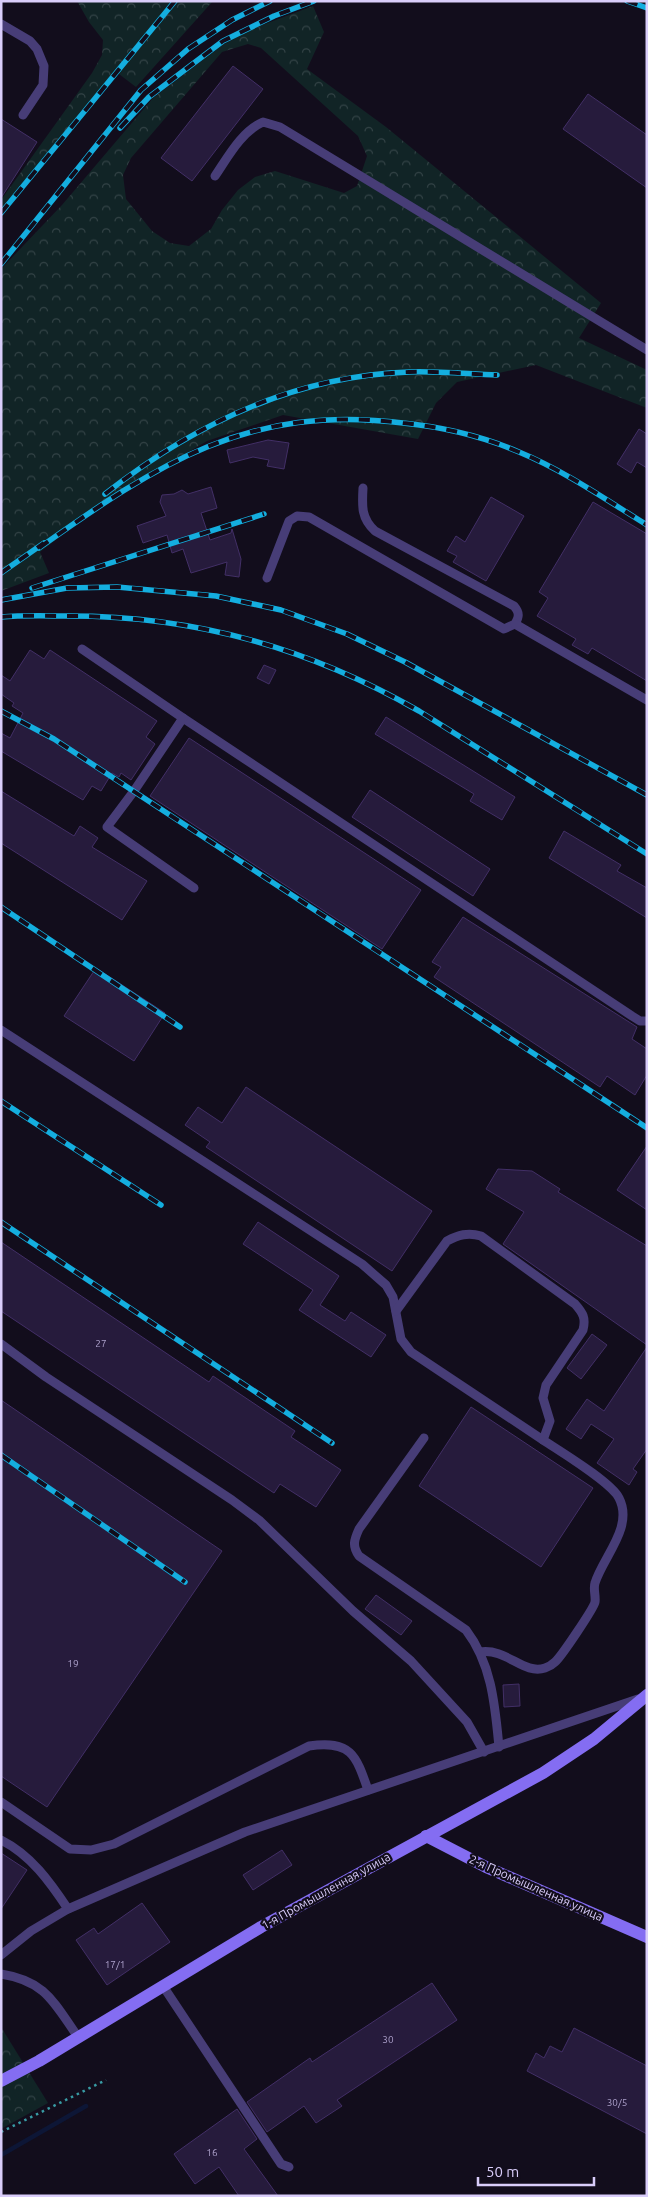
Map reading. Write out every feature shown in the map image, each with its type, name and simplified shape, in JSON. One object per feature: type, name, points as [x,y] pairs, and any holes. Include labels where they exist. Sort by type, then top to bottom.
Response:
[{"type":"main road","name":"1-я Промышленная улица","points":[[1,2081],[39,2061],[261,1927],[543,1772],[594,1739],[646,1696]]},
{"type":"main road","name":"2-я Промышленная улица","points":[[426,1836],[486,1867],[647,1937]]},
{"type":"lane","points":[[1,24],[30,41],[37,49],[44,66],[43,85],[23,115]]},
{"type":"lane","points":[[214,176],[247,132],[255,126],[263,122],[280,128],[647,350]]},
{"type":"lane","points":[[267,578],[289,521],[303,515],[504,629],[515,624],[519,617],[518,611],[514,606],[375,531],[368,524],[363,514],[363,488]]},
{"type":"lane","points":[[515,624],[647,700]]},
{"type":"lane","points":[[82,649],[632,1016],[640,1021],[647,1021]]},
{"type":"lane","points":[[183,718],[134,791],[107,827],[194,888]]},
{"type":"lane","points":[[1,1030],[362,1264],[386,1285],[393,1297],[401,1339],[411,1352],[614,1490],[623,1510],[619,1530],[594,1585],[595,1603],[555,1662],[545,1668],[536,1669],[524,1667],[499,1652],[480,1652]]},
{"type":"lane","points":[[396,1312],[447,1241],[456,1236],[471,1233],[481,1236],[575,1304],[583,1312],[585,1322],[583,1330],[546,1385],[543,1398],[550,1421],[543,1440]]},
{"type":"lane","points":[[1,1344],[46,1377],[232,1500],[259,1520],[353,1611],[411,1661],[467,1722],[484,1752]]},
{"type":"lane","points":[[424,1438],[359,1529],[354,1540],[354,1548],[359,1556],[466,1630],[480,1652],[492,1686],[499,1747]]},
{"type":"lane","points":[[1,1955],[31,1931],[68,1909],[245,1832],[646,1696]]},
{"type":"lane","points":[[1,1802],[70,1849],[91,1850],[114,1844],[310,1746],[328,1744],[342,1747],[353,1754],[368,1790]]},
{"type":"lane","points":[[1,1840],[10,1844],[38,1869],[68,1909]]},
{"type":"lane","points":[[1,1974],[20,1977],[46,1992],[78,2037]]},
{"type":"lane","points":[[163,1986],[281,2164],[289,2167]]},
{"type":"path","points":[[1,2132],[106,2080]]},
{"type":"green space","points":[[77,1],[213,1],[136,87],[115,71],[1,209],[1,200],[92,73],[102,55],[103,40],[89,22]]},
{"type":"green space","points":[[313,6],[324,32],[307,69],[386,127],[601,303],[579,338],[647,370],[647,408],[536,365],[457,382],[436,403],[418,439],[283,415],[207,441],[110,498],[40,552],[49,573],[1,591],[1,269],[62,205],[153,98],[224,44],[257,27]],"holes":[[[248,44],[261,48],[358,136],[367,156],[357,186],[344,193],[275,171],[255,177],[238,190],[222,210],[211,229],[189,246],[170,243],[152,231],[126,199],[123,175],[131,158],[222,52]]]},
{"type":"green space","points":[[1,2027],[48,2103],[1,2129]]},
{"type":"building","points":[[233,66],[263,89],[192,181],[161,158]]},
{"type":"building","points":[[588,94],[647,135],[647,188],[563,129]]},
{"type":"building","points":[[1,119],[37,142],[1,198]]},
{"type":"building","points":[[639,429],[647,434],[647,468],[637,462],[631,473],[617,464]]},
{"type":"building","points":[[268,440],[289,443],[284,469],[267,466],[269,460],[253,457],[230,463],[227,450]]},
{"type":"building","points":[[211,487],[217,508],[201,513],[210,540],[231,533],[232,529],[241,559],[239,577],[225,575],[227,562],[191,573],[183,549],[172,553],[167,535],[143,543],[137,526],[166,516],[160,502],[162,495],[174,494],[182,490],[188,494]]},
{"type":"building","points":[[491,497],[524,516],[486,581],[453,562],[457,556],[447,551],[456,536],[465,542]]},
{"type":"building","points":[[593,502],[647,534],[647,681],[592,648],[588,654],[572,645],[576,639],[537,616],[548,598],[539,592]]},
{"type":"building","points":[[30,650],[44,659],[50,650],[157,721],[146,737],[155,744],[131,780],[121,773],[119,777],[112,773],[101,791],[92,786],[83,800],[1,751],[1,733],[10,738],[23,713],[12,706],[14,703],[1,694],[1,675],[10,681]]},
{"type":"building","points":[[264,665],[276,670],[269,684],[257,678]]},
{"type":"building","points":[[386,717],[515,797],[502,820],[470,801],[474,794],[375,734]]},
{"type":"building","points":[[189,738],[421,890],[382,949],[150,796]]},
{"type":"building","points":[[370,790],[490,869],[473,896],[352,817]]},
{"type":"building","points":[[1,791],[74,836],[80,826],[98,838],[92,847],[147,881],[122,920],[1,843]]},
{"type":"building","points":[[564,831],[621,865],[617,871],[647,888],[647,918],[549,858]]},
{"type":"building","points":[[463,917],[637,1027],[632,1039],[647,1049],[647,1075],[635,1095],[607,1076],[600,1087],[434,977],[441,967],[432,962]]},
{"type":"building","points":[[96,968],[165,1013],[134,1061],[64,1016]]},
{"type":"building","points":[[246,1087],[432,1211],[392,1271],[206,1147],[210,1142],[185,1125],[198,1107],[222,1123]]},
{"type":"building","points":[[647,1146],[647,1210],[617,1190]]},
{"type":"building","points":[[498,1169],[532,1171],[560,1189],[558,1192],[647,1246],[647,1345],[503,1244],[524,1212],[486,1189]]},
{"type":"building","points":[[258,1222],[339,1276],[320,1305],[345,1321],[351,1312],[386,1335],[371,1357],[299,1310],[313,1290],[243,1244]]},
{"type":"building","points":[[1,1242],[209,1382],[213,1376],[295,1431],[291,1437],[341,1470],[316,1507],[280,1484],[274,1493],[1,1311]]},
{"type":"building","points":[[592,1334],[607,1345],[581,1379],[567,1368]]},
{"type":"building","points":[[647,1347],[647,1449],[633,1469],[637,1472],[629,1485],[597,1463],[614,1439],[591,1424],[581,1439],[566,1429],[587,1399],[604,1411]]},
{"type":"building","points":[[1,1400],[222,1551],[47,1807],[1,1776]]},
{"type":"building","points":[[471,1407],[593,1488],[541,1567],[419,1486]]},
{"type":"building","points":[[376,1595],[412,1621],[401,1635],[365,1609]]},
{"type":"building","points":[[519,1684],[520,1706],[504,1707],[503,1685]]},
{"type":"building","points":[[282,1850],[292,1865],[253,1890],[243,1875]]},
{"type":"building","points":[[1,1853],[27,1870],[1,1909]]},
{"type":"building","points":[[142,1903],[170,1942],[107,1985],[76,1940],[94,1928],[98,1934]]},
{"type":"building","points":[[432,1983],[457,2020],[337,2100],[342,2106],[316,2123],[304,2106],[267,2132],[247,2102],[310,2058],[312,2062]]},
{"type":"building","points":[[574,2028],[647,2066],[647,2134],[527,2071],[536,2053],[544,2058],[550,2046],[562,2052]]},
{"type":"building","points":[[237,2109],[257,2139],[244,2149],[278,2196],[239,2196],[219,2167],[195,2184],[174,2154]]},
{"type":"waterway","points":[[1,2155],[86,2106]]},
{"type":"railway","points":[[1,213],[175,1]]},
{"type":"railway","points":[[1,264],[141,90],[188,49],[232,20],[270,1]]},
{"type":"railway","points":[[120,128],[149,97],[223,41],[274,16],[314,1]]},
{"type":"railway","points":[[627,1],[647,8]]},
{"type":"railway","points":[[105,494],[174,446],[210,426],[247,408],[286,394],[326,383],[367,376],[409,372],[497,375]]},
{"type":"railway","points":[[39,548],[125,490],[166,466],[208,446],[252,432],[298,423],[348,419],[433,427],[491,441],[552,468],[647,525]]},
{"type":"railway","points":[[32,588],[264,514]]},
{"type":"railway","points":[[1,573],[44,543]]},
{"type":"railway","points":[[1,600],[67,588],[117,587],[216,596],[281,610],[347,634],[405,662],[647,795]]},
{"type":"railway","points":[[1,617],[116,617],[162,622],[207,629],[293,653],[378,689],[419,711],[647,854]]},
{"type":"railway","points":[[1,711],[54,739],[647,1128]]},
{"type":"railway","points":[[1,907],[180,1027]]},
{"type":"railway","points":[[1,1101],[161,1205]]},
{"type":"railway","points":[[1,1222],[332,1443]]},
{"type":"railway","points":[[1,1455],[185,1582]]}]
